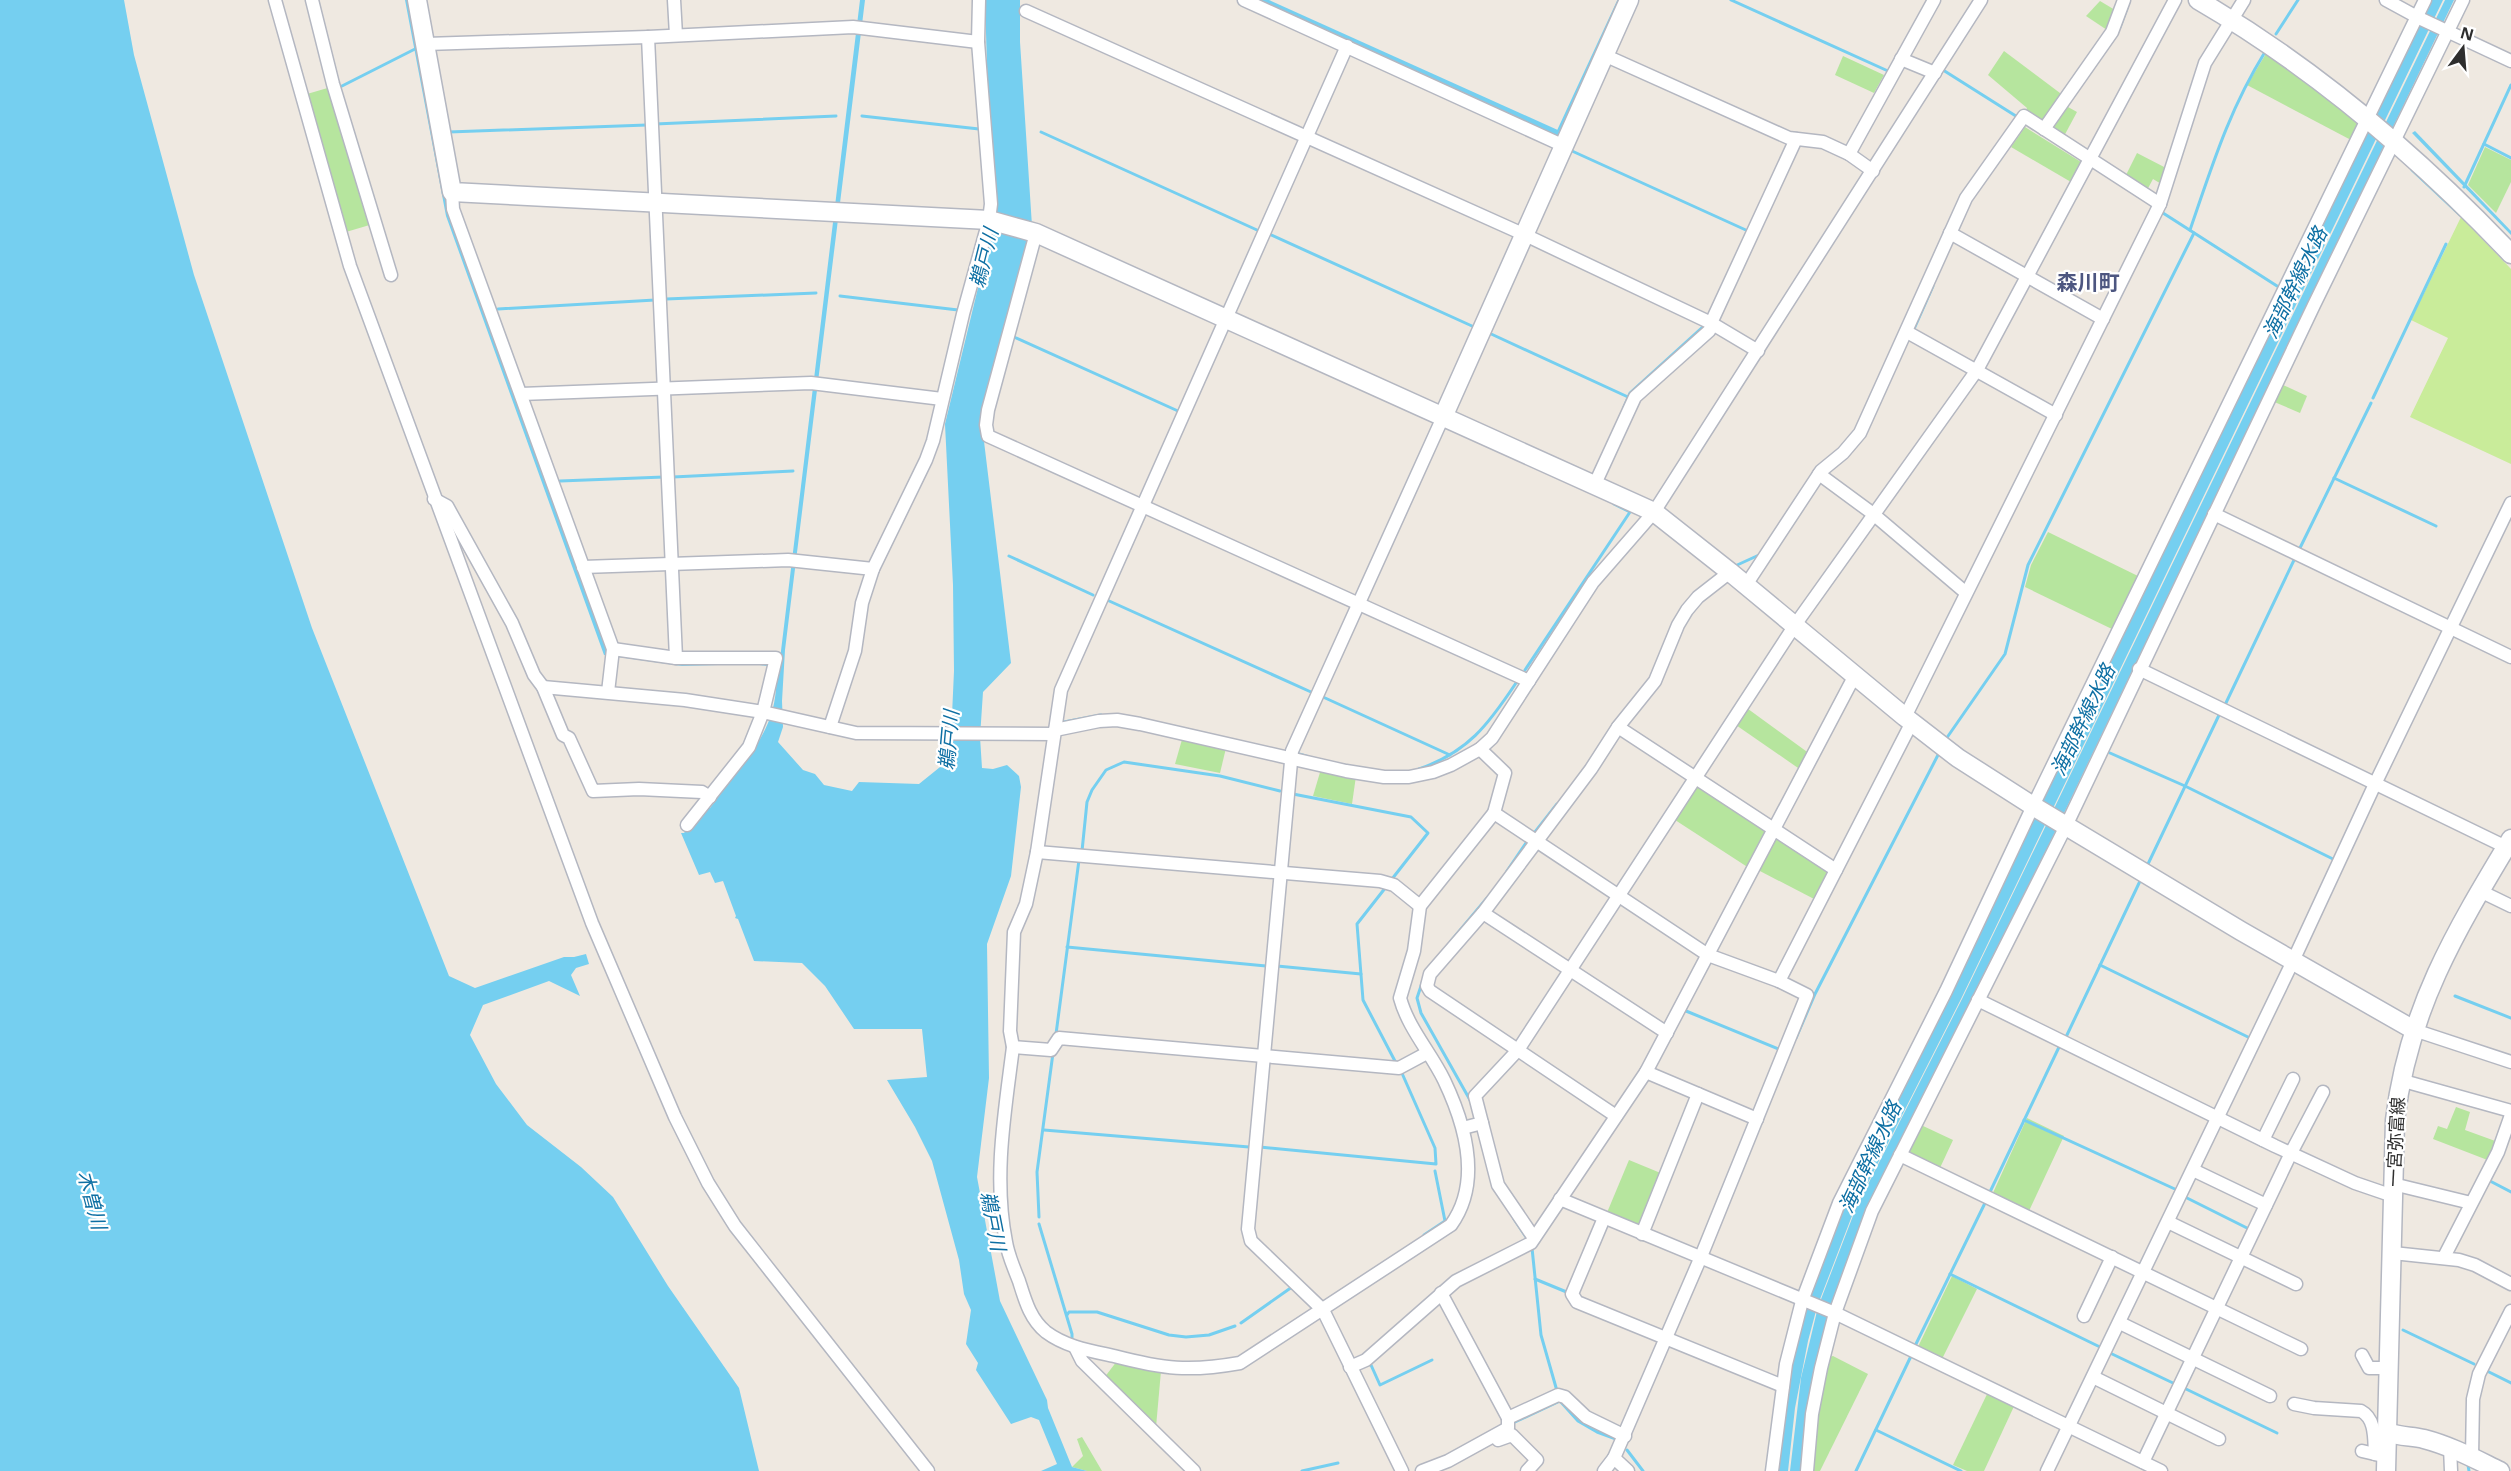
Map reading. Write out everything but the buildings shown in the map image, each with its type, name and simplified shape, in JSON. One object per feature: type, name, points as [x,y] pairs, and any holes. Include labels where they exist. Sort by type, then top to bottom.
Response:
[{"type":"street","points":[[275,0],[350,266],[592,922],[643,1046],[703,1174],[735,1226],[928,1471]]},
{"type":"street","points":[[312,0],[333,84],[391,275]]},
{"type":"street","points":[[417,0],[452,192],[453,209],[583,567],[612,655],[608,692]]},
{"type":"street","points":[[674,0],[676,35]]},
{"type":"street","points":[[830,727],[855,651],[862,603],[873,569],[926,460],[963,314],[990,220],[991,204],[978,42],[979,0]]},
{"type":"street","points":[[1244,0],[1562,145]]},
{"type":"street","points":[[1402,1471],[1323,1310],[1248,1236],[1292,751],[1629,0]]},
{"type":"street","points":[[1849,154],[1934,0]]},
{"type":"street","points":[[543,687],[608,692],[764,712],[856,733],[1054,732],[1099,721],[1117,720],[1374,776],[1409,777],[1451,765],[1480,749],[1492,738],[1593,582],[1654,512],[1873,171],[1979,0]]},
{"type":"street","points":[[2044,129],[2112,32],[2124,0]]},
{"type":"street","points":[[1534,1238],[1498,1185],[1475,1096],[1518,1050],[1795,625],[1872,513],[1977,370],[2175,0]]},
{"type":"street","points":[[2198,0],[2232,20],[2307,72],[2366,117],[2457,197],[2511,254]]},
{"type":"street","points":[[1779,981],[1836,870],[1965,592],[2056,415],[2160,204],[2205,63],[2244,0]]},
{"type":"street","points":[[2386,0],[2511,61]]},
{"type":"street","points":[[1773,1471],[1783,1386],[1802,1301],[1839,1203],[1946,991],[2366,117],[2418,17],[2424,0]]},
{"type":"street","points":[[1807,1471],[1814,1403],[1833,1312],[1872,1211],[2065,825],[2446,30],[2463,0]]},
{"type":"street","points":[[1026,11],[1523,234],[1712,323],[1758,351]]},
{"type":"street","points":[[426,44],[859,27],[978,42]]},
{"type":"street","points":[[648,37],[676,658]]},
{"type":"street","points":[[1347,46],[1061,690],[1037,852],[1026,904],[1014,932],[1010,1030],[1013,1047],[1000,1156],[1006,1243],[1033,1319],[1060,1342],[1162,1368],[1205,1369],[1240,1363],[1452,1225],[1467,1191],[1469,1173],[1463,1128],[1444,1080],[1427,1053],[1400,998],[1414,951],[1420,906],[1494,813],[1505,773],[1480,749]]},
{"type":"street","points":[[1604,55],[1789,138],[1823,142],[1849,154],[1873,171]]},
{"type":"street","points":[[1902,59],[1935,73]]},
{"type":"street","points":[[1746,585],[1819,474],[1843,453],[1860,433],[1972,186],[2024,116],[2160,204]]},
{"type":"street","points":[[1594,486],[1635,397],[1709,331],[1796,139]]},
{"type":"street","points":[[452,192],[990,220],[1036,233],[1654,512],[1958,758],[2065,825],[2414,1030],[2511,1062]]},
{"type":"street","points":[[1036,233],[988,410],[986,425],[988,436],[1529,681]]},
{"type":"street","points":[[1950,233],[2103,319]]},
{"type":"street","points":[[1907,332],[2056,415]]},
{"type":"street","points":[[521,394],[817,384],[942,399]]},
{"type":"street","points":[[1819,474],[1872,513],[1965,592]]},
{"type":"street","points":[[435,499],[447,506],[512,623],[534,675],[543,687],[563,735],[569,738],[593,791],[639,789],[702,792],[710,797]]},
{"type":"street","points":[[2047,1471],[2144,1273],[2375,784],[2511,503]]},
{"type":"street","points":[[2214,514],[2511,657]]},
{"type":"street","points":[[583,567],[794,560],[873,569]]},
{"type":"street","points":[[1616,1116],[1430,991],[1427,986],[1430,974],[1483,913],[1591,769],[1618,727],[1655,681],[1678,625],[1688,610],[1698,597],[1730,572]]},
{"type":"street","points":[[612,655],[676,658],[776,658],[764,712],[749,747],[687,825]]},
{"type":"street","points":[[2139,669],[2375,784],[2508,843]]},
{"type":"street","points":[[1350,1367],[1366,1360],[1456,1281],[1531,1243],[1646,1072],[1855,675]]},
{"type":"street","points":[[1618,727],[1836,870]]},
{"type":"street","points":[[1494,813],[1708,955],[1779,981],[1807,995],[1700,1259],[1625,1436],[1614,1458],[1604,1471]]},
{"type":"street","name":"一宮弥富線","points":[[2382,1460],[2387,1432],[2395,1120],[2400,1080],[2414,1030],[2442,960],[2508,843]]},
{"type":"street","points":[[1037,852],[1389,883],[1420,906]]},
{"type":"street","points":[[2480,891],[2511,906]]},
{"type":"street","points":[[1483,913],[1667,1033]]},
{"type":"street","points":[[1978,1000],[2355,1183],[2472,1203]]},
{"type":"street","points":[[1013,1047],[1051,1050],[1059,1038],[1399,1068],[1427,1053]]},
{"type":"street","points":[[1646,1072],[1757,1119]]},
{"type":"street","points":[[2263,1140],[2292,1080]]},
{"type":"street","points":[[2400,1080],[2511,1113],[2498,1152],[2444,1257]]},
{"type":"street","points":[[2147,1466],[2167,1413],[2291,1153],[2323,1092]]},
{"type":"street","points":[[1642,1234],[1698,1094]]},
{"type":"street","points":[[1463,1128],[1482,1123]]},
{"type":"street","points":[[1900,1155],[2301,1349]]},
{"type":"street","points":[[2193,1170],[2266,1205]]},
{"type":"street","points":[[1560,1199],[1700,1259],[1833,1312],[2069,1425],[2147,1466],[2162,1471]]},
{"type":"street","points":[[1604,1218],[1572,1294],[1577,1302],[1783,1386]]},
{"type":"street","points":[[2168,1222],[2296,1284]]},
{"type":"street","points":[[2392,1253],[2444,1257],[2475,1265],[2511,1284]]},
{"type":"street","points":[[2084,1316],[2112,1257]]},
{"type":"street","points":[[1441,1293],[1508,1418],[1508,1428],[1451,1459]]},
{"type":"street","points":[[2472,1457],[2473,1400],[2479,1374],[2511,1311]]},
{"type":"street","points":[[2120,1323],[2270,1396]]},
{"type":"street","points":[[1075,1347],[1082,1361],[1194,1471]]},
{"type":"street","points":[[2362,1356],[2369,1368],[2388,1368]]},
{"type":"street","points":[[2093,1377],[2219,1439]]},
{"type":"street","points":[[1508,1418],[1562,1395],[1586,1417],[1625,1436]]},
{"type":"street","points":[[2294,1404],[2361,1412],[2367,1415],[2373,1425],[2382,1460]]},
{"type":"street","points":[[2387,1432],[2399,1437],[2421,1438],[2450,1447],[2500,1471]]},
{"type":"street","points":[[1422,1471],[1512,1435],[1537,1460],[1527,1471]]},
{"type":"street","points":[[2450,1447],[2451,1471]]},
{"type":"street","points":[[2362,1451],[2382,1460]]},
{"type":"street","points":[[1614,1458],[1628,1471]]},
{"type":"street","points":[[1451,1459],[1457,1471]]},
{"type":"green space","points":[[2100,1],[2115,10],[2107,30],[2086,16]]},
{"type":"green space","points":[[2004,51],[2064,96],[2044,123],[2025,113],[2027,108],[1988,75]]},
{"type":"green space","points":[[2267,52],[2361,123],[2351,140],[2247,85]]},
{"type":"green space","points":[[1843,56],[1884,75],[1874,93],[1835,75]]},
{"type":"green space","points":[[331,87],[373,224],[346,232],[307,94]]},
{"type":"green space","points":[[2068,107],[2077,112],[2063,138],[2051,130]]},
{"type":"green space","points":[[2025,127],[2081,162],[2071,182],[2011,147]]},
{"type":"green space","points":[[2485,147],[2511,160],[2511,182],[2496,213],[2468,185]]},
{"type":"green space","points":[[2137,153],[2168,169],[2163,185],[2153,179],[2146,192],[2125,177]]},
{"type":"green space","points":[[2461,217],[2511,269],[2511,464],[2410,417],[2448,338],[2411,320]]},
{"type":"green space","points":[[2281,384],[2307,396],[2300,413],[2272,401]]},
{"type":"green space","points":[[2048,532],[2140,577],[2114,630],[2025,587],[2031,565]]},
{"type":"green space","points":[[1744,706],[1810,754],[1801,770],[1733,723]]},
{"type":"green space","points":[[1183,736],[1226,748],[1220,773],[1175,764]]},
{"type":"green space","points":[[1321,769],[1356,776],[1352,804],[1313,796]]},
{"type":"green space","points":[[1693,784],[1766,828],[1767,833],[1749,868],[1672,818]]},
{"type":"green space","points":[[1778,836],[1829,869],[1830,874],[1816,900],[1758,870],[1773,837]]},
{"type":"green space","points":[[2456,1107],[2470,1112],[2465,1130],[2498,1142],[2490,1161],[2433,1139],[2438,1126],[2447,1129]]},
{"type":"green space","points":[[2027,1118],[2064,1136],[2028,1213],[1992,1195]]},
{"type":"green space","points":[[1921,1125],[1953,1140],[1939,1170],[1906,1154]]},
{"type":"green space","points":[[1629,1160],[1663,1174],[1643,1227],[1606,1215]]},
{"type":"green space","points":[[1952,1276],[1977,1289],[1940,1363],[1916,1351]]},
{"type":"green space","points":[[1833,1356],[1868,1374],[1820,1471],[1811,1471],[1818,1408],[1829,1357]]},
{"type":"green space","points":[[1117,1361],[1161,1371],[1156,1427],[1104,1378]]},
{"type":"green space","points":[[1989,1390],[2016,1402],[1984,1471],[1967,1471],[1953,1465]]},
{"type":"green space","points":[[1082,1437],[1102,1471],[1087,1471],[1072,1467],[1083,1456],[1077,1439]]},
{"type":"water","name":"木曽川","points":[[0,0],[124,0],[134,55],[194,275],[312,628],[449,976],[475,988],[564,957],[586,954],[589,964],[576,968],[571,975],[580,996],[549,981],[483,1005],[470,1035],[496,1084],[527,1125],[581,1167],[613,1197],[668,1286],[739,1388],[759,1471],[0,1471]]},
{"type":"water","points":[[405,0],[410,0],[449,206],[607,650],[780,659],[860,0],[865,0],[785,650],[783,727],[778,742],[803,770],[815,774],[824,785],[852,791],[859,782],[919,784],[950,759],[954,671],[953,585],[945,424],[992,230],[985,0],[1020,0],[1020,42],[1032,226],[982,425],[1011,663],[983,692],[980,737],[982,768],[993,769],[1007,765],[1019,776],[1021,787],[1011,876],[987,944],[989,1078],[977,1177],[1000,1301],[1047,1400],[1048,1408],[1072,1467],[1087,1471],[1041,1471],[1057,1464],[1039,1420],[1031,1417],[1011,1424],[976,1370],[978,1363],[966,1344],[971,1310],[964,1294],[959,1260],[932,1161],[887,1080],[927,1077],[922,1029],[854,1029],[825,986],[802,963],[754,961],[738,919],[735,918],[723,881],[715,883],[710,872],[699,875],[681,833],[684,833],[705,807],[710,808],[717,799],[715,796],[758,743],[773,710],[778,668],[754,664],[682,666],[604,655],[446,216]]},
{"type":"water","points":[[1256,0],[1269,0],[1560,131],[1558,136]]},
{"type":"water","name":"海部幹線水路","points":[[2430,0],[2443,0],[1961,999],[1855,1208],[1817,1307],[1808,1341],[1795,1408],[1788,1471],[1777,1471],[1783,1409],[1799,1327],[1843,1205],[2038,810]]},
{"type":"water","points":[[2445,0],[2454,0],[1972,1005],[1866,1213],[1821,1342],[1806,1422],[1801,1471],[1790,1471],[1801,1378],[1818,1307],[1856,1208],[1962,999]]},
{"type":"water","points":[[2415,131],[2511,231],[2511,235],[2412,133]]},
{"type":"waterway","points":[[1558,132],[1619,0]]},
{"type":"waterway","points":[[1731,0],[1888,71]]},
{"type":"waterway","points":[[2276,34],[2298,0]]},
{"type":"waterway","points":[[2120,27],[2127,8]]},
{"type":"waterway","points":[[340,87],[415,49]]},
{"type":"waterway","points":[[2190,230],[2231,117],[2265,52]]},
{"type":"waterway","points":[[1943,70],[2019,118]]},
{"type":"waterway","points":[[2464,187],[2511,85]]},
{"type":"waterway","points":[[655,124],[836,116]]},
{"type":"waterway","points":[[862,116],[979,129]]},
{"type":"waterway","points":[[449,132],[647,125]]},
{"type":"waterway","points":[[1041,132],[1257,230]]},
{"type":"waterway","points":[[2484,144],[2511,158]]},
{"type":"waterway","points":[[1572,151],[1748,231],[1747,233]]},
{"type":"waterway","points":[[2412,170],[2460,215]]},
{"type":"waterway","name":"海部幹線水路","points":[[2163,213],[2277,286]]},
{"type":"waterway","points":[[1946,739],[2005,654],[2028,565],[2194,233]]},
{"type":"waterway","points":[[1269,234],[1472,326]]},
{"type":"waterway","points":[[2373,398],[2446,244]]},
{"type":"waterway","points":[[1914,329],[1933,286]]},
{"type":"waterway","points":[[666,299],[816,293]]},
{"type":"waterway","points":[[840,296],[958,310]]},
{"type":"waterway","points":[[498,309],[655,300]]},
{"type":"waterway","points":[[1624,407],[1630,393],[1706,324]]},
{"type":"waterway","points":[[1489,333],[1628,397]]},
{"type":"waterway","points":[[1014,337],[1178,411]]},
{"type":"waterway","points":[[2298,552],[2371,403]]},
{"type":"waterway","points":[[673,477],[793,471]]},
{"type":"waterway","points":[[560,481],[664,477]]},
{"type":"waterway","points":[[2334,478],[2436,526]]},
{"type":"waterway","points":[[1525,670],[1630,512],[1614,504]]},
{"type":"waterway","points":[[1735,566],[1759,555]]},
{"type":"waterway","points":[[1009,556],[1093,595]]},
{"type":"waterway","points":[[2224,707],[2295,558]]},
{"type":"waterway","points":[[1107,600],[1311,692]]},
{"type":"waterway","points":[[1419,769],[1436,762],[1464,745],[1486,724],[1516,683]]},
{"type":"waterway","points":[[1323,697],[1450,755]]},
{"type":"waterway","points":[[2148,864],[2220,713]]},
{"type":"waterway","points":[[1064,722],[1101,715]]},
{"type":"waterway","points":[[1796,1038],[1815,994],[1939,753]]},
{"type":"waterway","points":[[2110,753],[2185,786],[2335,860]]},
{"type":"waterway","points":[[1299,754],[1309,757]]},
{"type":"waterway","points":[[1082,851],[1087,802],[1092,790],[1106,770],[1124,762],[1220,776],[1280,791]]},
{"type":"waterway","points":[[1293,794],[1411,817],[1428,833],[1392,879]]},
{"type":"waterway","points":[[1535,832],[1557,804]]},
{"type":"waterway","points":[[1507,871],[1528,840]]},
{"type":"waterway","points":[[1056,1034],[1079,860]]},
{"type":"waterway","points":[[2066,1037],[2141,879]]},
{"type":"waterway","points":[[1386,887],[1357,924],[1363,1000],[1396,1063]]},
{"type":"waterway","points":[[1451,941],[1487,898]]},
{"type":"waterway","points":[[1067,947],[1266,966]]},
{"type":"waterway","points":[[2100,965],[2250,1038]]},
{"type":"waterway","points":[[1277,966],[1361,974]]},
{"type":"waterway","points":[[1423,980],[1417,998],[1421,1013],[1470,1100]]},
{"type":"waterway","points":[[2455,996],[2511,1018]]},
{"type":"waterway","points":[[1686,1011],[1781,1050]]},
{"type":"waterway","points":[[1989,1194],[2060,1045]]},
{"type":"waterway","points":[[1039,1217],[1037,1172],[1053,1053]]},
{"type":"waterway","points":[[1260,1147],[1436,1164],[1435,1148],[1401,1071]]},
{"type":"waterway","points":[[2024,1120],[2177,1190]]},
{"type":"waterway","points":[[1044,1130],[1249,1147]]},
{"type":"waterway","points":[[1424,1235],[1445,1221],[1435,1171]]},
{"type":"waterway","points":[[2490,1181],[2511,1192]]},
{"type":"waterway","points":[[2185,1197],[2249,1229]]},
{"type":"waterway","points":[[1914,1348],[1986,1201]]},
{"type":"waterway","points":[[1514,1219],[1526,1237]]},
{"type":"waterway","points":[[1039,1224],[1072,1334],[1072,1343]]},
{"type":"waterway","points":[[1532,1248],[1541,1335],[1557,1391]]},
{"type":"waterway","points":[[1950,1274],[2102,1348]]},
{"type":"waterway","points":[[1535,1279],[1569,1293]]},
{"type":"waterway","points":[[1241,1323],[1292,1287]]},
{"type":"waterway","points":[[1067,1315],[1069,1312],[1097,1312],[1169,1335],[1186,1337],[1209,1335],[1235,1326]]},
{"type":"waterway","points":[[2403,1330],[2474,1364]]},
{"type":"waterway","points":[[2110,1353],[2173,1383]]},
{"type":"waterway","points":[[1856,1471],[1912,1354]]},
{"type":"waterway","points":[[1371,1365],[1380,1385],[1432,1360]]},
{"type":"waterway","points":[[2487,1371],[2511,1383]]},
{"type":"waterway","points":[[2186,1389],[2277,1433]]},
{"type":"waterway","points":[[1515,1422],[1560,1401],[1578,1421],[1597,1432],[1616,1439]]},
{"type":"waterway","points":[[1876,1430],[1961,1471]]},
{"type":"waterway","points":[[1627,1450],[1643,1471]]},
{"type":"waterway","points":[[1302,1471],[1338,1463]]},
{"type":"waterway","points":[[2468,1465],[2469,1471]]},
{"type":"district","name":"森川町","points":[[2088,283]]},
{"type":"water label","name":"鵜戸川","points":[[984,258]]},
{"type":"water label","name":"鵜戸川","points":[[949,740]]},
{"type":"water label","name":"鵜戸川","points":[[993,1221]]}]
